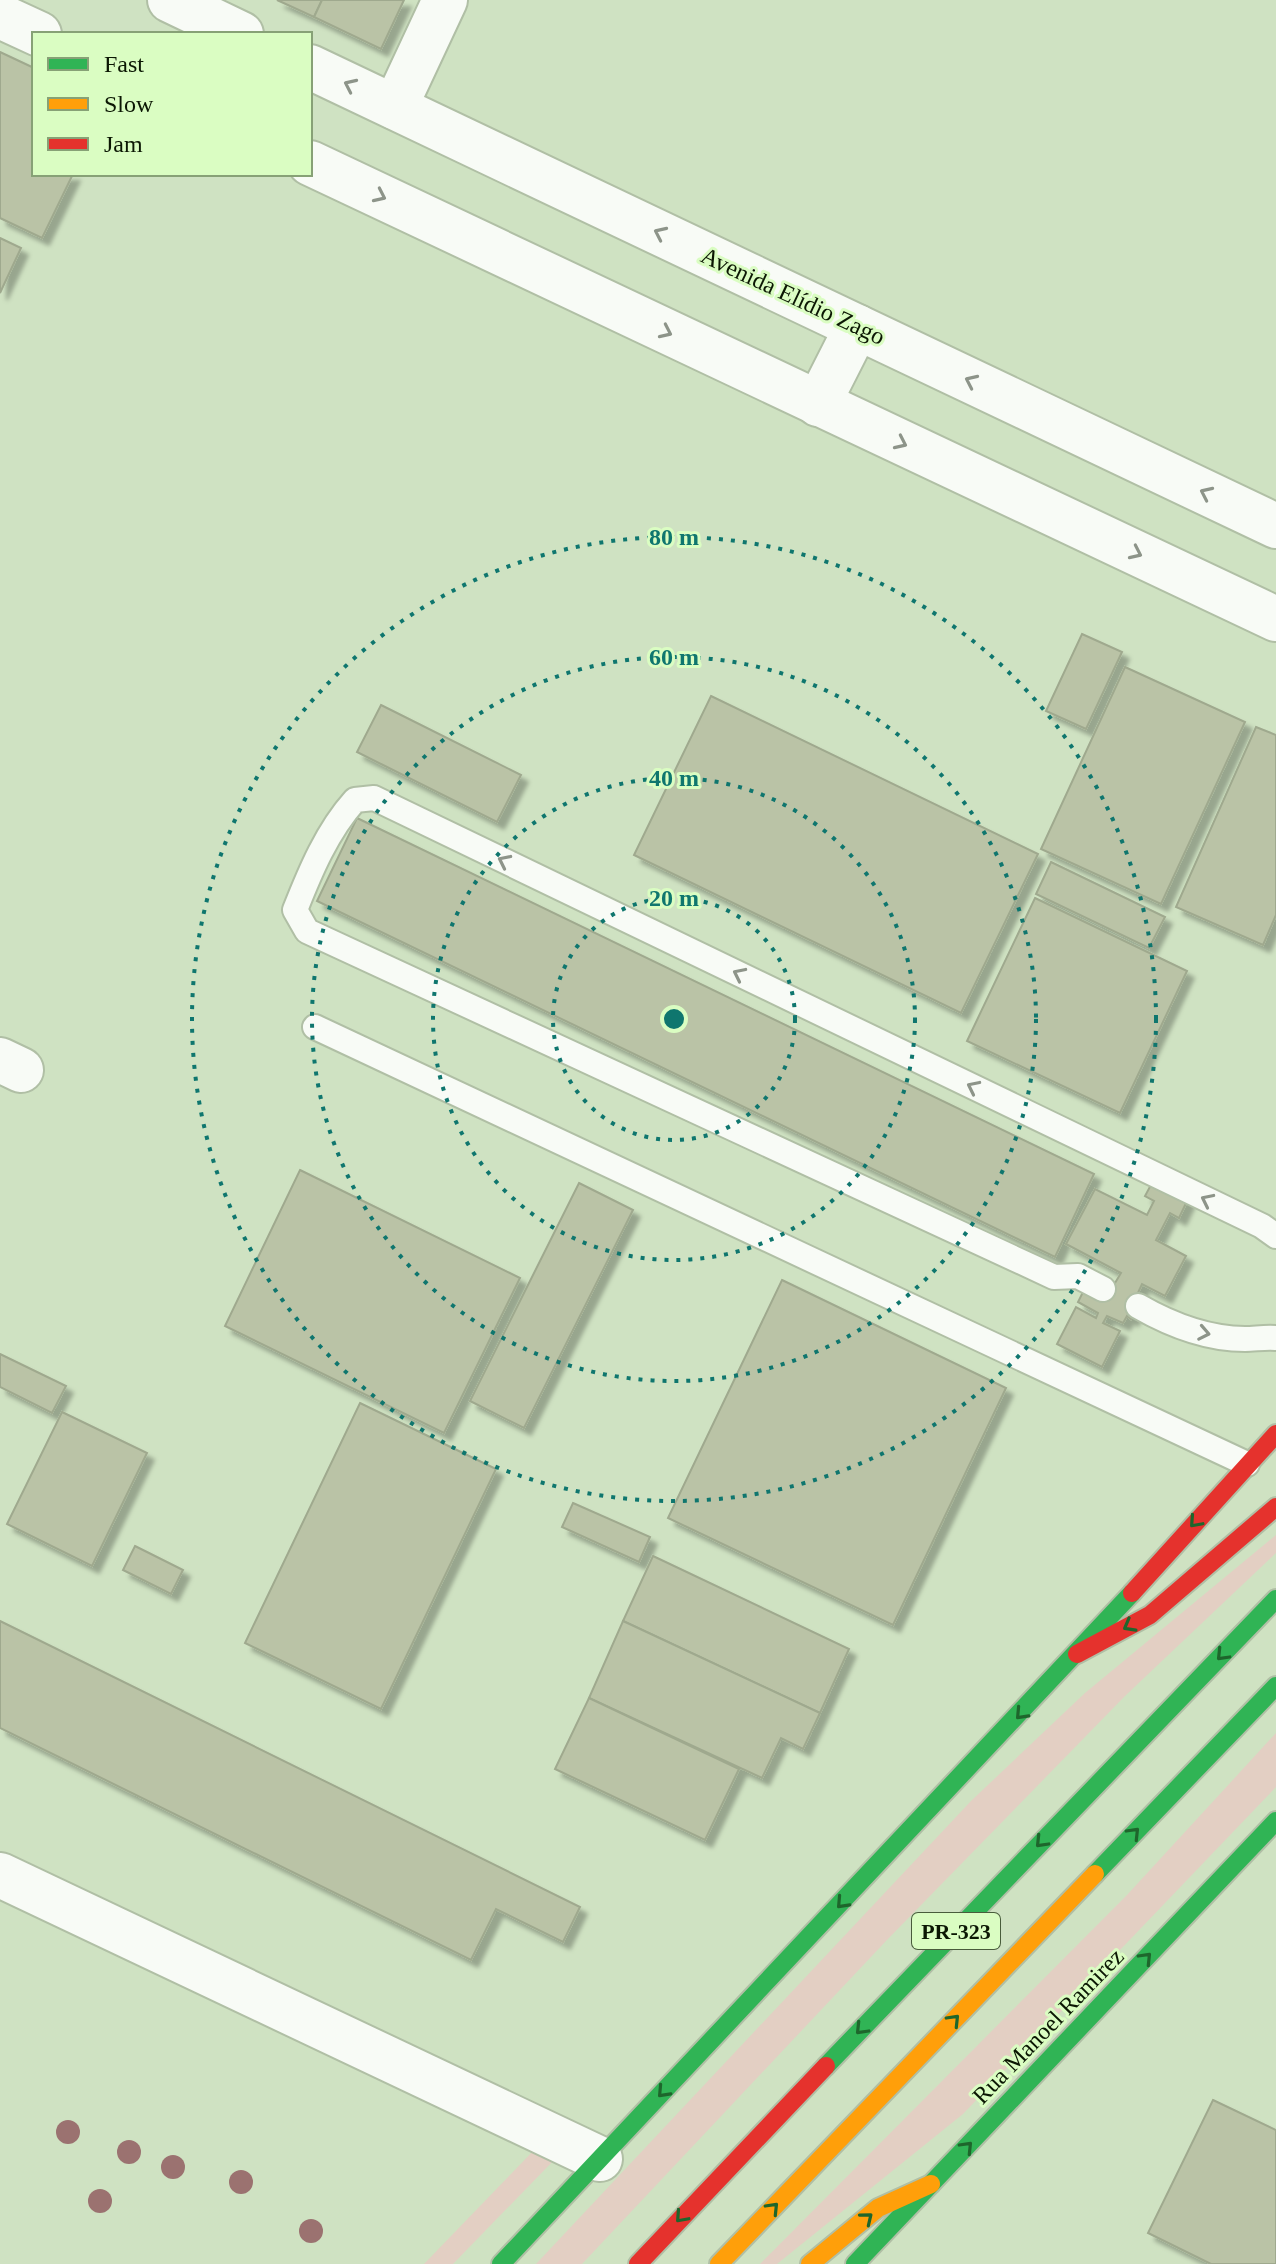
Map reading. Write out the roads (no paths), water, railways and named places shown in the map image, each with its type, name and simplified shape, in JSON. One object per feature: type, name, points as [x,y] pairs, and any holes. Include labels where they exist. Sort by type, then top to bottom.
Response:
[{"type":"main road","points":[[501,2264],[1077,1654],[1276,1434]]},
{"type":"main road","points":[[1077,1654],[1150,1615],[1276,1507]]},
{"type":"main road","name":"PR-323","points":[[638,2264],[1276,1599]]},
{"type":"main road","name":"PR-323","points":[[719,2264],[1276,1686]]},
{"type":"main road","name":"Rua Manoel Ramirez","points":[[855,2264],[1276,1821]]},
{"type":"main road","points":[[810,2264],[878,2208],[931,2184]]},
{"type":"street","points":[[170,0],[237,32]]},
{"type":"street","points":[[395,107],[445,0]]},
{"type":"street","points":[[0,16],[35,32]]},
{"type":"street","name":"Avenida Elídio Zago","points":[[312,68],[1276,526]]},
{"type":"street","points":[[312,164],[1276,619]]},
{"type":"street","points":[[818,404],[857,327]]},
{"type":"street","points":[[0,1875],[600,2159]]},
{"type":"lane","points":[[1103,1289],[1078,1276],[1054,1277],[307,931],[295,910],[308,877],[341,815],[355,800],[374,798],[1233,1212],[1276,1236]]},
{"type":"lane","points":[[315,1027],[1247,1464]]},
{"type":"lane","points":[[1138,1306],[1179,1327],[1203,1334],[1243,1339],[1276,1338]]}]
